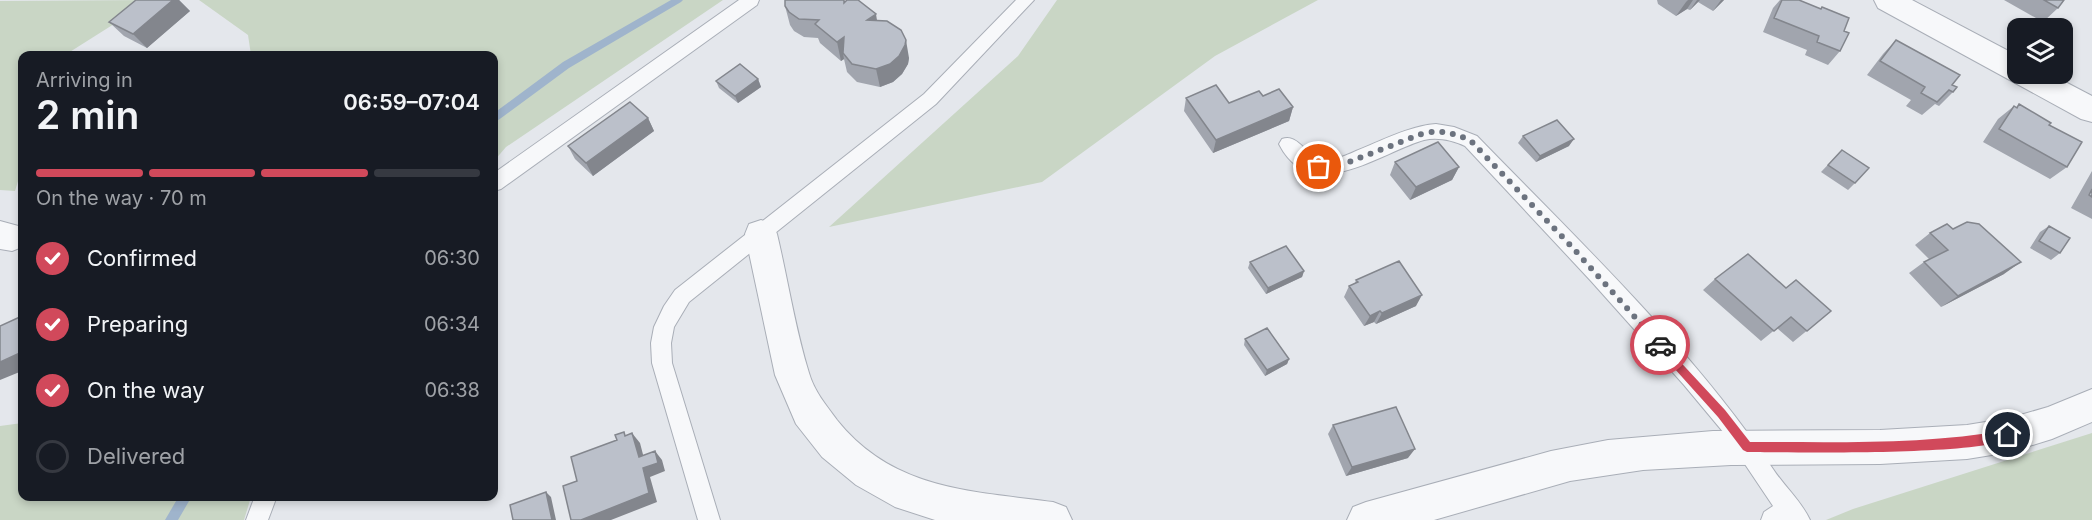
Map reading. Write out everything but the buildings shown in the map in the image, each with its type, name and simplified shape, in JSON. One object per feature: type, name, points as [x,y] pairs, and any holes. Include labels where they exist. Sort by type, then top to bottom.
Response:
[{"type":"street","points":[[1888,0],[2007,64]]},
{"type":"street","points":[[2043,84],[2092,110]]},
{"type":"street","points":[[760,234],[792,375],[809,412],[835,445],[869,473],[908,494],[952,507],[1053,520]]},
{"type":"street","points":[[1366,520],[1532,472],[1608,457],[1747,447],[1891,447],[1972,442],[2027,432],[2067,418],[2092,405]]},
{"type":"lane","points":[[498,180],[751,0]]},
{"type":"lane","points":[[710,520],[662,363],[660,341],[668,315],[682,296],[930,99],[1026,0]]},
{"type":"lane","points":[[1288,144],[1303,160],[1319,167],[1336,167],[1437,130],[1455,133],[1471,141],[1580,255],[1722,414],[1747,447],[1786,516]]},
{"type":"lane","points":[[257,520],[264,501]]},
{"type":"green space","points":[[152,0],[71,51],[18,51],[18,181],[15,191],[0,190],[0,1]]},
{"type":"green space","points":[[199,0],[723,0],[506,147],[498,156],[498,51],[250,51],[248,35]]},
{"type":"green space","points":[[1057,0],[1318,0],[1215,56],[1042,182],[829,227],[1018,56]]},
{"type":"green space","points":[[18,424],[18,501],[250,501],[244,520],[0,520],[0,426]]},
{"type":"green space","points":[[2092,433],[2092,520],[1826,520],[1853,509]]},
{"type":"waterway","points":[[498,115],[566,65],[678,0]]},
{"type":"waterway","points":[[171,520],[183,501]]},
{"type":"way so far","points":[[1319,167],[1336,167],[1437,130],[1455,133],[1471,141],[1572,247],[1660,345]]},
{"type":"route","points":[[1660,345],[1722,414],[1747,447],[1891,447],[1972,442],[2008,435]]}]
